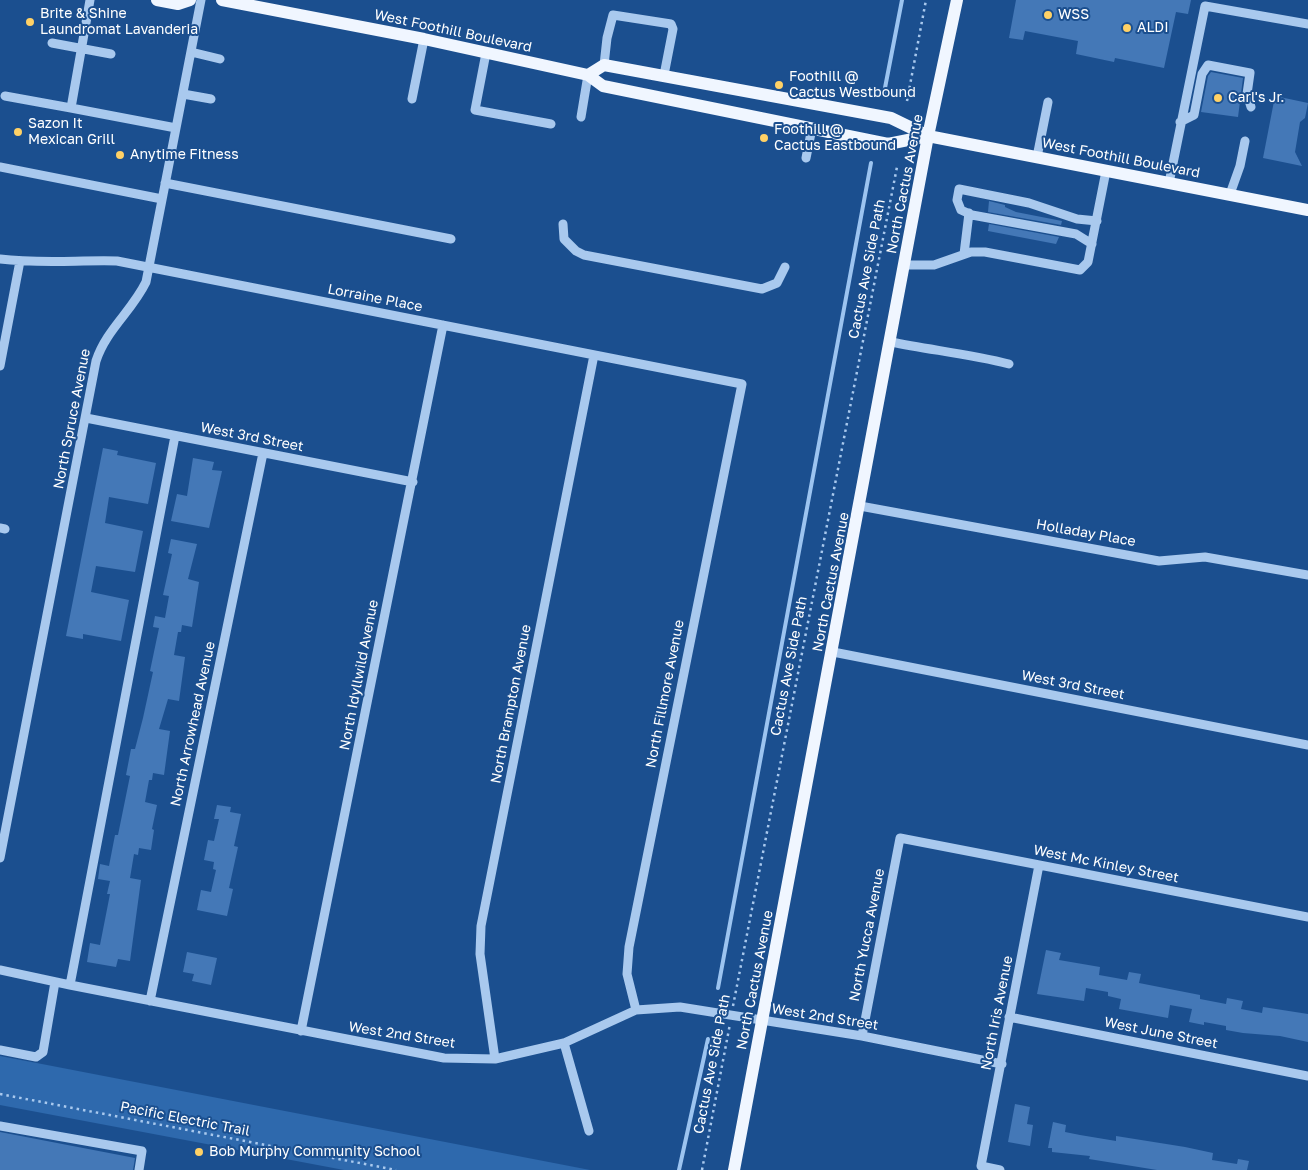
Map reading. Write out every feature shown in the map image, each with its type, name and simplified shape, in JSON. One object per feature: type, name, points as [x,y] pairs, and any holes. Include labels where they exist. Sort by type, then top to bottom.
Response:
[{"type":"main road","points":[[158,0],[178,4],[190,0]]},
{"type":"main road","name":"West Foothill Boulevard","points":[[222,0],[486,52],[588,75],[603,86],[888,144],[928,136]]},
{"type":"main road","name":"North Cactus Avenue","points":[[734,1170],[833,652],[928,136],[957,0]]},
{"type":"main road","points":[[588,75],[604,65]]},
{"type":"main road","name":"West Foothill Boulevard","points":[[604,65],[891,118],[928,136],[1308,210]]},
{"type":"street","points":[[71,108],[90,0]]},
{"type":"street","name":"North Spruce Avenue","points":[[0,858],[96,361],[101,345],[140,295],[146,282],[201,0]]},
{"type":"street","points":[[1169,183],[1205,6],[1308,24]]},
{"type":"street","points":[[604,65],[613,15],[671,24],[673,29],[664,75]]},
{"type":"street","points":[[412,100],[424,39]]},
{"type":"street","points":[[52,43],[111,54]]},
{"type":"street","points":[[191,52],[220,59]]},
{"type":"street","points":[[486,52],[475,110],[550,124]]},
{"type":"street","points":[[1180,122],[1194,115],[1202,74],[1208,65],[1250,73],[1248,94],[1251,107]]},
{"type":"street","points":[[581,116],[588,75]]},
{"type":"street","points":[[183,94],[211,99]]},
{"type":"street","points":[[5,96],[176,128]]},
{"type":"street","points":[[1038,157],[1048,102]]},
{"type":"street","points":[[806,158],[812,128]]},
{"type":"street","points":[[1230,194],[1240,166],[1245,140]]},
{"type":"street","points":[[0,167],[162,199]]},
{"type":"street","points":[[905,265],[934,265],[960,255],[985,252],[1080,270],[1088,262],[1106,170]]},
{"type":"street","points":[[165,183],[451,239]]},
{"type":"street","points":[[1092,244],[1076,234],[969,213],[961,210],[957,200],[960,189],[1029,203],[1077,219],[1097,221]]},
{"type":"street","points":[[960,255],[969,213]]},
{"type":"street","points":[[563,224],[564,239],[576,252],[762,289],[777,283],[785,267]]},
{"type":"street","name":"Lorraine Place","points":[[0,259],[20,262],[117,261],[148,269],[443,324],[742,384]]},
{"type":"street","points":[[0,366],[20,262]]},
{"type":"street","name":"North Idyllwild Avenue","points":[[301,1031],[413,482],[443,324]]},
{"type":"street","points":[[891,342],[930,351],[984,358],[1009,364]]},
{"type":"street","name":"North Brampton Avenue","points":[[495,1059],[480,954],[481,926],[594,355]]},
{"type":"street","name":"North Fillmore Avenue","points":[[636,1010],[627,974],[628,947],[742,384]]},
{"type":"street","name":"West 3rd Street","points":[[86,418],[413,482]]},
{"type":"street","points":[[70,985],[175,436]]},
{"type":"street","name":"North Arrowhead Avenue","points":[[150,1001],[263,453]]},
{"type":"street","name":"Holladay Place","points":[[860,506],[1159,561],[1206,556],[1308,575]]},
{"type":"street","name":"West 3rd Street","points":[[833,652],[1308,745]]},
{"type":"street","name":"West Mc Kinley Street","points":[[900,838],[1308,917]]},
{"type":"street","name":"North Yucca Avenue","points":[[862,1036],[900,838]]},
{"type":"street","name":"North Iris Avenue","points":[[1000,1170],[981,1166],[1039,865]]},
{"type":"street","name":"West 2nd Street","points":[[0,970],[444,1058],[495,1059],[564,1043],[636,1010],[680,1007],[862,1036],[1002,1064]]},
{"type":"street","points":[[0,1050],[36,1057],[43,1052],[55,982]]},
{"type":"street","name":"West June Street","points":[[1009,1017],[1308,1076]]},
{"type":"street","points":[[564,1043],[589,1131]]},
{"type":"street","points":[[0,1126],[142,1151],[139,1170]]},
{"type":"path","points":[[907,101],[926,0]]},
{"type":"path","name":"Cactus Ave Side Path","points":[[702,1170],[897,167]]},
{"type":"path","name":"Pacific Electric Trail","points":[[0,1094],[396,1170]]},
{"type":"shaded area","points":[[0,1056],[590,1170],[344,1170],[0,1105]]},
{"type":"building","name":"ALDI","points":[[1016,0],[1191,0],[1188,14],[1176,12],[1164,68],[1115,58],[1114,62],[1076,54],[1078,41],[1025,31],[1023,40],[1009,38]]},
{"type":"building","name":"Carl's Jr.","points":[[1211,72],[1243,78],[1238,117],[1201,112],[1208,76]]},
{"type":"building","points":[[1275,96],[1308,103],[1305,118],[1300,122],[1295,152],[1302,166],[1263,158]]},
{"type":"building","points":[[989,201],[1005,205],[1005,207],[1016,212],[1062,221],[1061,225],[988,212]]},
{"type":"building","points":[[989,224],[1059,237],[1056,244],[988,231]]},
{"type":"building","points":[[103,448],[118,451],[117,455],[156,463],[148,504],[109,497],[105,523],[143,531],[135,572],[96,566],[91,592],[129,600],[121,641],[83,634],[83,639],[66,636]]},
{"type":"building","points":[[193,458],[214,462],[212,470],[222,471],[209,528],[171,521],[177,494],[187,496]]},
{"type":"building","points":[[171,539],[197,544],[188,579],[199,582],[192,627],[182,625],[181,632],[178,632],[174,655],[185,657],[179,701],[168,699],[159,729],[170,731],[164,775],[153,773],[152,780],[149,780],[145,802],[157,805],[152,829],[154,830],[151,850],[139,848],[138,855],[134,854],[130,878],[141,880],[130,961],[118,959],[116,967],[87,962],[90,943],[100,945],[110,894],[107,894],[110,881],[98,879],[100,864],[109,866],[115,835],[118,835],[130,776],[126,775],[131,749],[135,749],[153,672],[150,671],[159,628],[153,627],[155,616],[165,618],[169,596],[163,595],[172,554],[168,553]]},
{"type":"building","points":[[217,805],[231,807],[230,812],[241,814],[234,846],[238,847],[229,888],[233,889],[227,916],[197,910],[201,890],[211,892],[216,870],[213,869],[214,862],[204,860],[208,840],[214,841],[219,819],[214,819]]},
{"type":"building","points":[[1046,950],[1061,953],[1059,960],[1100,967],[1099,975],[1127,980],[1129,972],[1141,974],[1139,983],[1200,995],[1200,999],[1226,1004],[1227,998],[1243,1001],[1241,1009],[1262,1013],[1263,1007],[1308,1014],[1308,1042],[1280,1036],[1226,1030],[1226,1026],[1204,1022],[1204,1025],[1189,1022],[1192,1009],[1170,1005],[1168,1018],[1119,1009],[1121,999],[1108,996],[1108,992],[1086,988],[1084,1001],[1037,994]]},
{"type":"building","points":[[187,952],[217,958],[211,985],[192,981],[194,974],[183,972]]},
{"type":"building","points":[[1015,1104],[1030,1107],[1027,1124],[1033,1125],[1030,1146],[1008,1142]]},
{"type":"building","points":[[1053,1122],[1066,1125],[1065,1132],[1080,1135],[1116,1141],[1116,1136],[1185,1147],[1213,1153],[1212,1160],[1237,1164],[1238,1159],[1249,1161],[1247,1170],[1157,1170],[1089,1159],[1090,1156],[1052,1152],[1052,1148],[1048,1148]]},
{"type":"building","points":[[0,1132],[135,1158],[133,1170],[0,1170]]},
{"type":"waterway","points":[[884,93],[902,0]]},
{"type":"waterway","points":[[718,988],[871,163]]},
{"type":"waterway","points":[[679,1170],[708,1039]]},
{"type":"place","name":"WSS","points":[[1048,15]]},
{"type":"place","name":"Brite & Shine Laundromat Lavanderia","points":[[30,22]]},
{"type":"place","name":"ALDI","points":[[1127,28]]},
{"type":"place","name":"Foothill @ Cactus Westbound","points":[[779,85]]},
{"type":"place","name":"Carl's Jr.","points":[[1218,98]]},
{"type":"place","name":"Sazon It Mexican Grill","points":[[18,132]]},
{"type":"place","name":"Foothill @ Cactus Eastbound","points":[[764,138]]},
{"type":"place","name":"Anytime Fitness","points":[[120,155]]},
{"type":"place","name":"Bob Murphy Community School","points":[[199,1152]]}]
